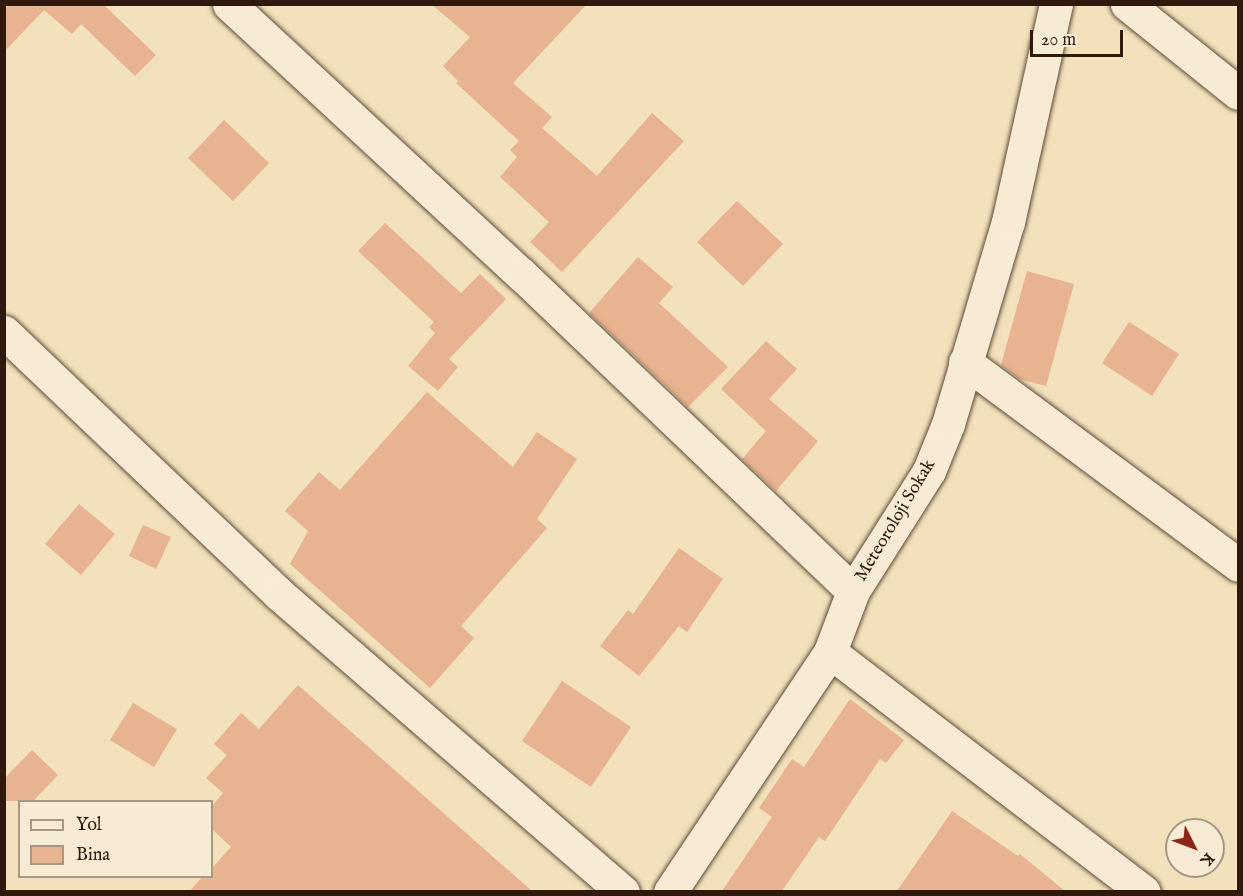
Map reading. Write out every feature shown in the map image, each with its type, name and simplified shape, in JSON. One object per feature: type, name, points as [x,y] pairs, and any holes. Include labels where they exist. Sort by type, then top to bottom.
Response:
[{"type":"street","points":[[230,4],[521,274],[853,591]]},
{"type":"street","name":"Meteoroloji Sokak","points":[[670,891],[830,652],[853,591],[929,471],[948,424],[1008,222],[1056,4]]},
{"type":"street","points":[[1127,4],[1239,93]]},
{"type":"street","points":[[4,332],[279,594],[622,891]]},
{"type":"street","points":[[965,362],[1239,566]]},
{"type":"street","points":[[830,652],[1144,891]]},
{"type":"building","points":[[4,4],[103,4],[156,55],[135,76],[81,24],[72,34],[44,10],[4,52]]},
{"type":"building","points":[[431,4],[587,4],[513,83],[552,117],[542,128],[597,176],[652,113],[684,141],[562,272],[530,242],[549,222],[500,177],[517,157],[510,150],[519,141],[456,83],[458,81],[443,66],[470,37]]},
{"type":"building","points":[[224,120],[269,163],[233,201],[188,158]]},
{"type":"building","points":[[737,201],[783,244],[743,286],[697,242]]},
{"type":"building","points":[[385,223],[461,293],[480,274],[506,299],[449,359],[458,367],[438,391],[408,366],[435,333],[429,327],[434,322],[358,251]]},
{"type":"building","points":[[638,257],[673,287],[659,303],[728,367],[688,407],[589,313]]},
{"type":"building","points":[[1027,271],[1074,284],[1046,386],[1019,379],[1001,365]]},
{"type":"building","points":[[1129,322],[1179,354],[1152,396],[1102,363]]},
{"type":"building","points":[[766,341],[797,369],[769,399],[818,441],[776,491],[742,459],[766,431],[721,389]]},
{"type":"building","points":[[427,392],[513,467],[537,432],[577,459],[537,519],[547,528],[461,626],[474,638],[430,688],[290,564],[308,531],[285,511],[319,472],[340,490]]},
{"type":"building","points":[[79,504],[115,534],[81,575],[45,544]]},
{"type":"building","points":[[143,525],[171,537],[156,569],[129,556]]},
{"type":"building","points":[[679,548],[723,579],[687,632],[679,626],[639,676],[600,646],[628,610],[633,614]]},
{"type":"building","points":[[562,681],[631,727],[591,787],[522,741]]},
{"type":"building","points":[[298,685],[532,891],[190,891],[201,878],[213,878],[213,867],[231,847],[213,830],[213,805],[223,793],[206,778],[227,755],[214,744],[241,713],[259,729]]},
{"type":"building","points":[[850,699],[904,740],[886,763],[880,759],[825,841],[819,837],[782,891],[722,891],[772,817],[759,808],[792,759],[804,767]]},
{"type":"building","points":[[133,703],[177,729],[154,767],[110,740]]},
{"type":"building","points":[[32,750],[58,775],[34,800],[4,801],[4,779]]},
{"type":"building","points":[[952,811],[1018,856],[1020,854],[1065,891],[897,891]]}]
